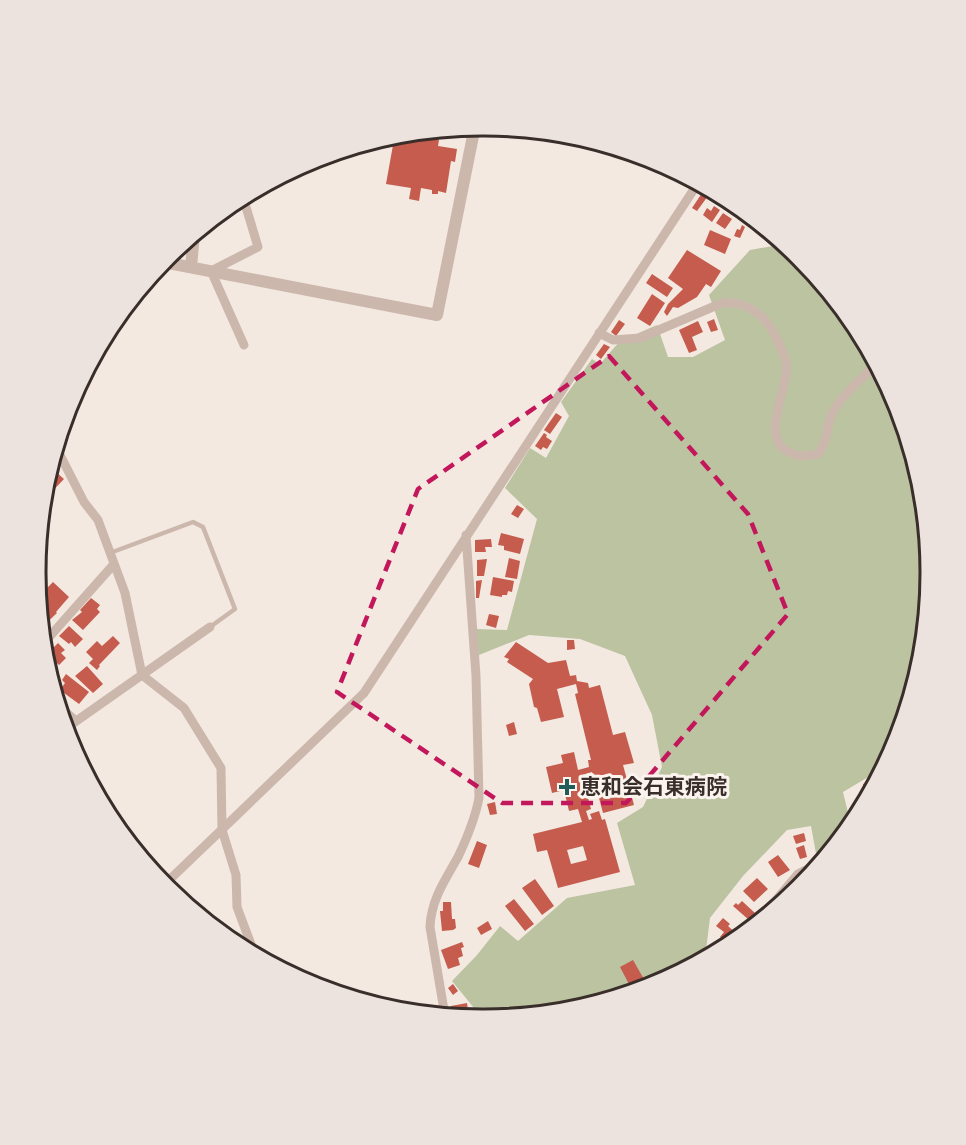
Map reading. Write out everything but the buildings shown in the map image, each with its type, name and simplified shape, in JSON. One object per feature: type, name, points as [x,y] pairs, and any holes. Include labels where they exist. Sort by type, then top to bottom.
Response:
[{"type":"street","points":[[174,264],[436,315],[473,136]]},
{"type":"street","points":[[171,878],[364,693],[693,190]]},
{"type":"street","points":[[211,271],[258,248],[246,206]]},
{"type":"street","points":[[191,267],[193,246]]},
{"type":"street","points":[[211,271],[244,345]]},
{"type":"street","points":[[599,333],[613,340],[640,338],[722,303],[732,302],[754,310],[766,320],[775,334],[785,359],[787,372],[775,424],[781,449],[793,455],[818,454],[825,442],[832,413],[870,371]]},
{"type":"street","points":[[62,458],[84,502],[98,520],[125,593],[142,675],[184,708],[221,768],[222,830],[236,875],[237,907],[250,941]]},
{"type":"street","points":[[443,1007],[430,917],[440,887],[459,855],[475,818],[479,798],[476,676],[466,535]]},
{"type":"street","points":[[51,635],[114,564]]},
{"type":"street","points":[[74,723],[210,627]]},
{"type":"street","points":[[72,717],[76,721]]},
{"type":"lane","points":[[110,553],[193,522],[203,527],[235,609],[210,627]]},
{"type":"highlighted area","points":[[609,356],[748,514],[788,614],[626,803],[502,803],[337,692],[418,489]]},
{"type":"green space","points":[[773,246],[811,285],[846,330],[861,354],[886,405],[905,460],[916,516],[920,573],[916,629],[905,685],[896,713],[868,777],[843,792],[848,812],[829,838],[816,854],[811,826],[787,830],[743,876],[710,918],[706,948],[650,976],[596,994],[540,1005],[475,1009],[452,981],[500,926],[518,941],[567,898],[635,885],[617,823],[643,807],[662,767],[652,715],[625,656],[580,639],[529,635],[479,655],[475,629],[507,630],[537,519],[505,488],[530,448],[546,458],[569,416],[561,402],[592,359],[600,364],[620,341],[657,325],[668,357],[693,357],[725,340],[709,295],[750,250]]},
{"type":"place","name":"恵和会石東病院","points":[[567,787]]}]
